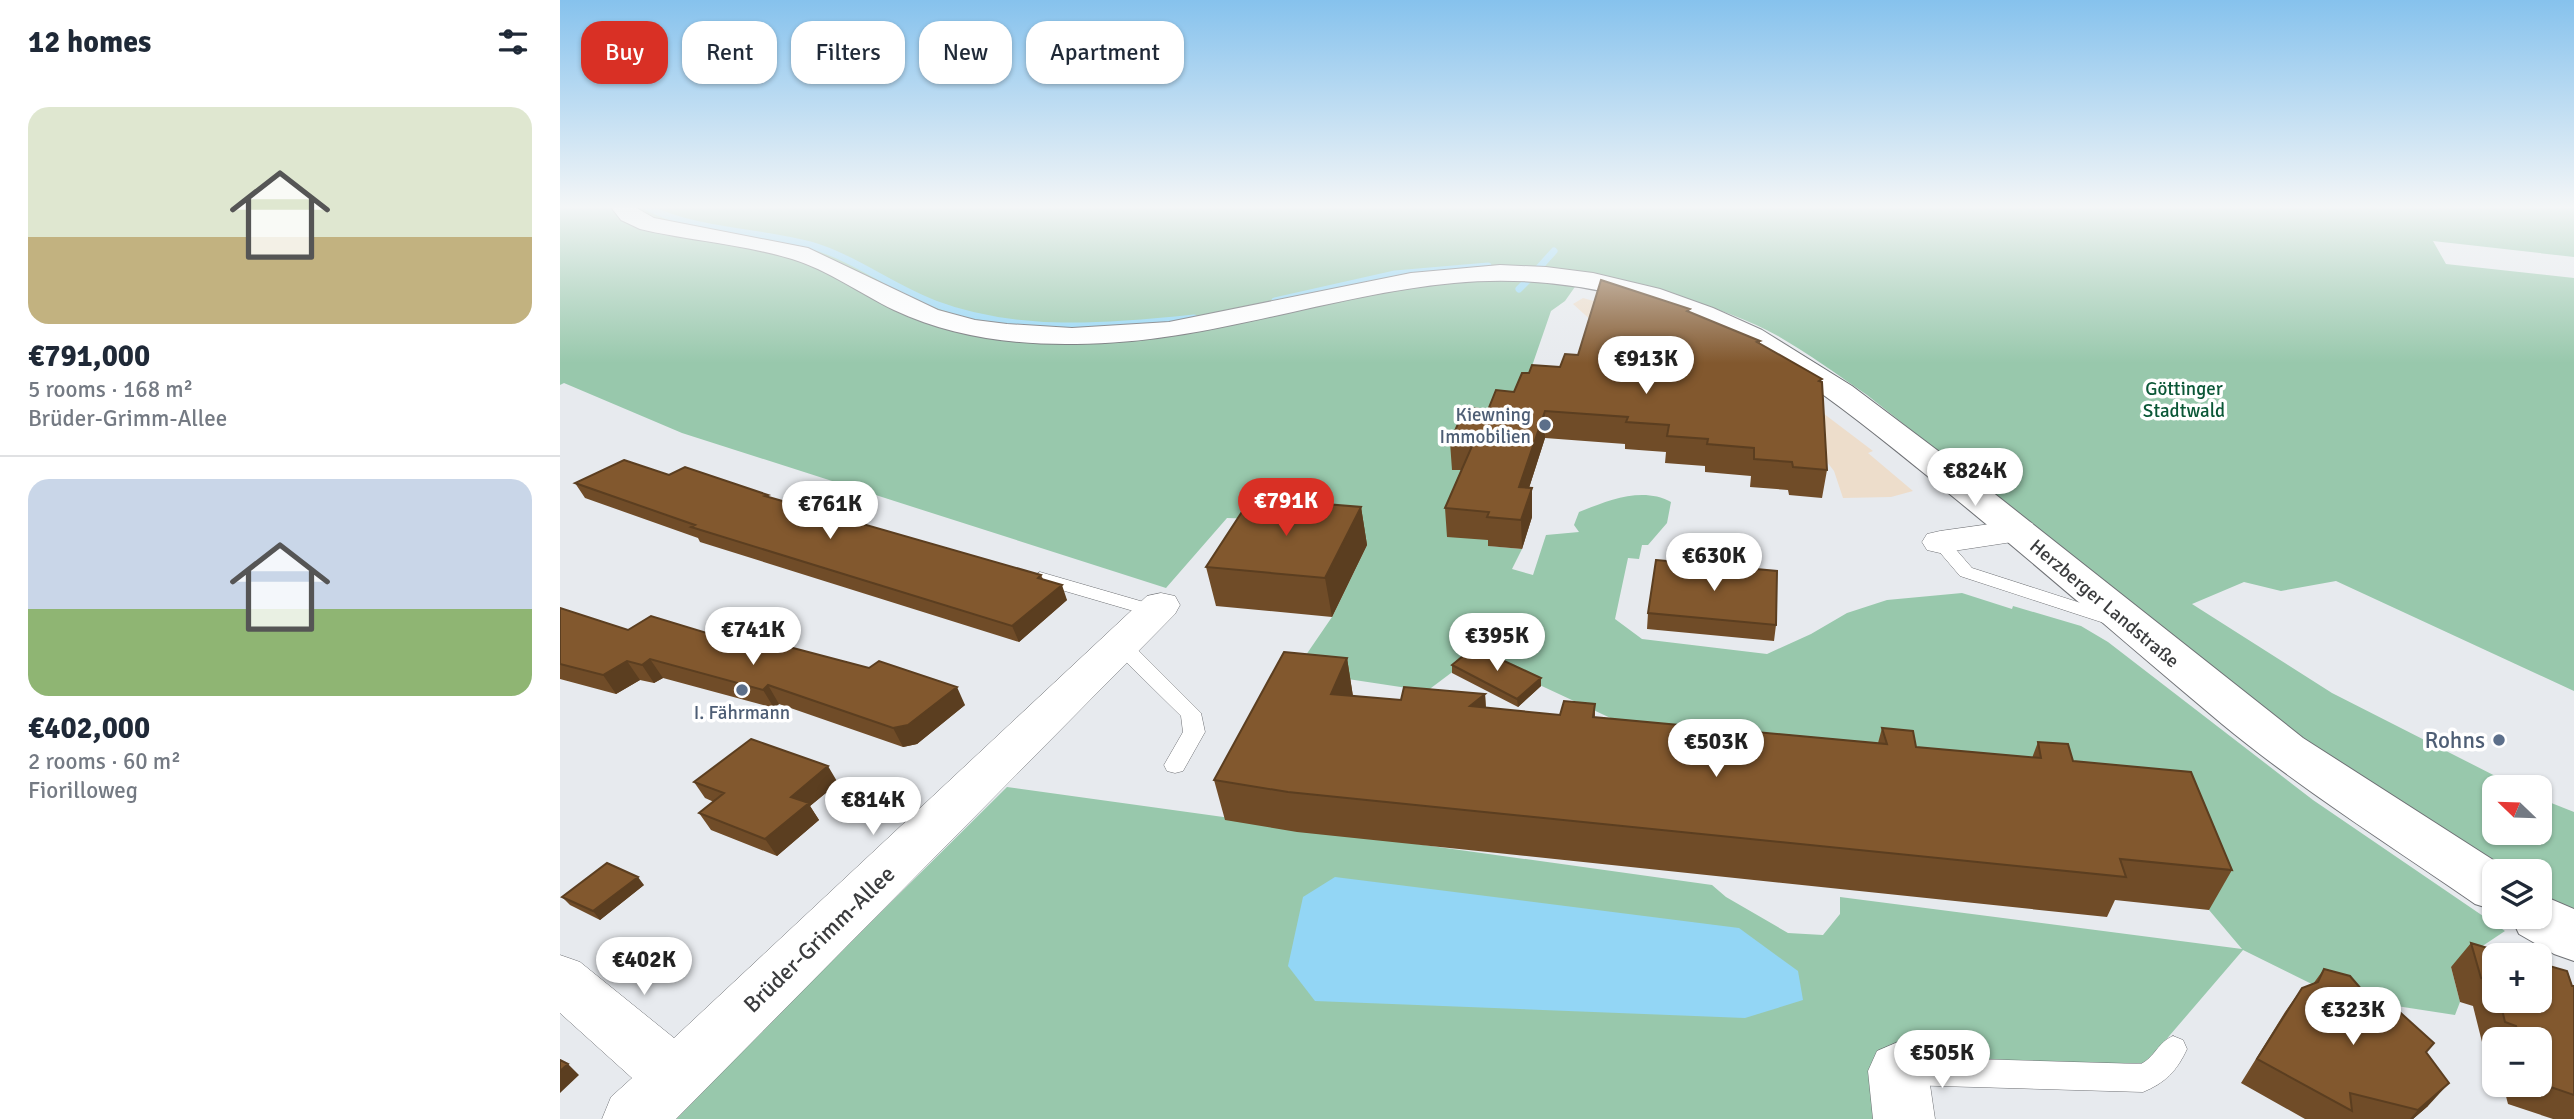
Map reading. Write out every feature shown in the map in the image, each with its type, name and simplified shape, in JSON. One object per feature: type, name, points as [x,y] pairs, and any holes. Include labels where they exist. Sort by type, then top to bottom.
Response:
[{"type":"street","name":"Herzberger Landstraße","points":[[813,258],[903,307],[932,318],[969,327],[1045,336],[1154,332],[1230,319],[1398,281],[1457,275],[1538,274],[1619,287],[1713,317],[1795,359],[1849,396],[2019,531],[2284,749],[2482,880]]},
{"type":"street","points":[[1941,542],[2019,531]]},
{"type":"street","name":"Brüder-Grimm-Allee","points":[[633,1119],[1122,646],[1157,608]]},
{"type":"street","points":[[2552,925],[2574,937]]},
{"type":"street","points":[[560,980],[605,1015],[676,1078]]},
{"type":"lane","points":[[1941,542],[1966,572],[2131,625]]},
{"type":"lane","name":"Brüder-Grimm-Allee","points":[[1024,574],[1157,608]]},
{"type":"lane","points":[[1122,646],[1191,713],[1194,732],[1175,765]]},
{"type":"lane","points":[[1901,1095],[2143,1078],[2158,1070],[2173,1049]]},
{"type":"shaded area","points":[[1583,298],[1619,308],[1815,407],[1873,451],[1868,453],[1913,491],[1891,497],[1843,498],[1834,471],[1827,462],[1603,331],[1573,304]]},
{"type":"green space","name":"Göttinger Stadtwald","points":[[560,258],[2443,258],[2446,264],[2574,278],[2574,691],[2336,581],[2281,591],[2244,582],[2192,604],[2332,693],[2493,775],[2482,775],[2482,845],[2552,845],[2552,803],[2574,812],[2574,924],[2552,910],[2552,859],[2482,859],[2482,862],[2304,741],[1867,395],[1812,357],[1778,336],[1708,306],[1584,274],[1565,301],[1551,311],[1532,366],[1533,391],[1483,472],[1493,534],[1489,546],[1522,549],[1512,569],[1533,575],[1546,535],[1579,532],[1574,525],[1579,512],[1625,497],[1648,495],[1671,502],[1667,523],[1648,545],[1642,545],[1639,559],[1628,558],[1615,619],[1642,639],[1767,654],[1811,634],[1847,613],[1887,600],[1962,593],[2081,626],[2108,642],[2313,800],[2482,915],[2482,929],[2505,931],[2487,943],[2482,943],[2482,946],[2451,967],[2460,1002],[2455,1015],[2338,997],[2243,950],[2146,1063],[1881,1063],[1888,1119],[673,1119],[1007,787],[1712,885],[1726,897],[1788,933],[1823,935],[1840,914],[1840,897],[2242,949],[2209,910],[2171,812],[1632,728],[1475,655],[1427,691],[1295,671],[1332,617],[1367,545],[1356,522],[1227,518],[1166,588],[682,433],[564,383],[560,385]]},
{"type":"water","points":[[1335,877],[1739,928],[1798,971],[1803,1000],[1745,1018],[1315,1001],[1288,966],[1303,897]]},
{"type":"building","points":[[1601,280],[1690,309],[1687,311],[1760,341],[1757,342],[1822,379],[1819,381],[1822,382],[1827,470],[1793,467],[1792,462],[1754,459],[1754,448],[1707,444],[1708,439],[1667,436],[1669,425],[1626,422],[1628,417],[1545,411],[1519,487],[1532,488],[1521,520],[1487,517],[1489,512],[1445,508],[1473,444],[1450,442],[1461,417],[1468,418],[1472,408],[1488,410],[1496,390],[1514,392],[1522,373],[1529,373],[1532,365],[1560,367],[1565,354],[1578,355]]},
{"type":"building","points":[[624,460],[669,475],[685,467],[768,495],[765,496],[1041,575],[1038,578],[1062,585],[1012,626],[691,527],[695,525],[575,483]]},
{"type":"building","points":[[1251,498],[1361,507],[1325,578],[1206,567]]},
{"type":"building","points":[[1656,560],[1777,571],[1776,625],[1648,613]]},
{"type":"building","points":[[560,608],[628,630],[651,616],[746,645],[755,638],[869,668],[879,661],[957,687],[908,725],[893,728],[768,685],[763,690],[650,659],[642,665],[627,661],[603,675],[560,664]]},
{"type":"building","points":[[1474,647],[1541,678],[1517,699],[1452,665]]},
{"type":"building","points":[[1284,652],[1347,658],[1331,694],[1401,700],[1404,687],[1485,694],[1470,706],[1560,715],[1564,701],[1595,704],[1593,717],[1887,744],[1882,728],[1913,731],[1916,747],[2041,758],[2038,742],[2068,744],[2073,761],[2191,772],[2232,870],[2120,859],[2126,877],[1288,792],[1214,780]]},
{"type":"building","points":[[751,739],[828,766],[791,797],[809,803],[765,839],[699,813],[724,793],[694,782]]},
{"type":"building","points":[[607,863],[638,877],[593,911],[562,897]]},
{"type":"building","points":[[2471,943],[2482,946],[2481,978]]},
{"type":"building","points":[[2552,967],[2567,971],[2574,986],[2574,1095],[2552,1087],[2552,1027],[2516,1027],[2505,1022],[2503,1013],[2552,1013]]},
{"type":"building","points":[[2324,969],[2350,976],[2368,997],[2383,997],[2434,1043],[2426,1052],[2449,1083],[2418,1110],[2350,1093],[2352,1111],[2257,1059],[2302,988],[2318,982]]},
{"type":"building","points":[[560,1060],[568,1064],[560,1071]]},
{"type":"waterway","points":[[844,258],[935,304],[998,321],[1096,326],[1194,318]]},
{"type":"waterway","points":[[1536,271],[1548,258]]},
{"type":"waterway","points":[[1275,301],[1395,274],[1488,266]]},
{"type":"waterway","points":[[1519,289],[1529,279]]},
{"type":"place","name":"Kiewning Immobilien","points":[[1545,425]]},
{"type":"place","name":"I. Fährmann","points":[[742,690]]},
{"type":"place","name":"Rohns","points":[[2499,740]]}]
